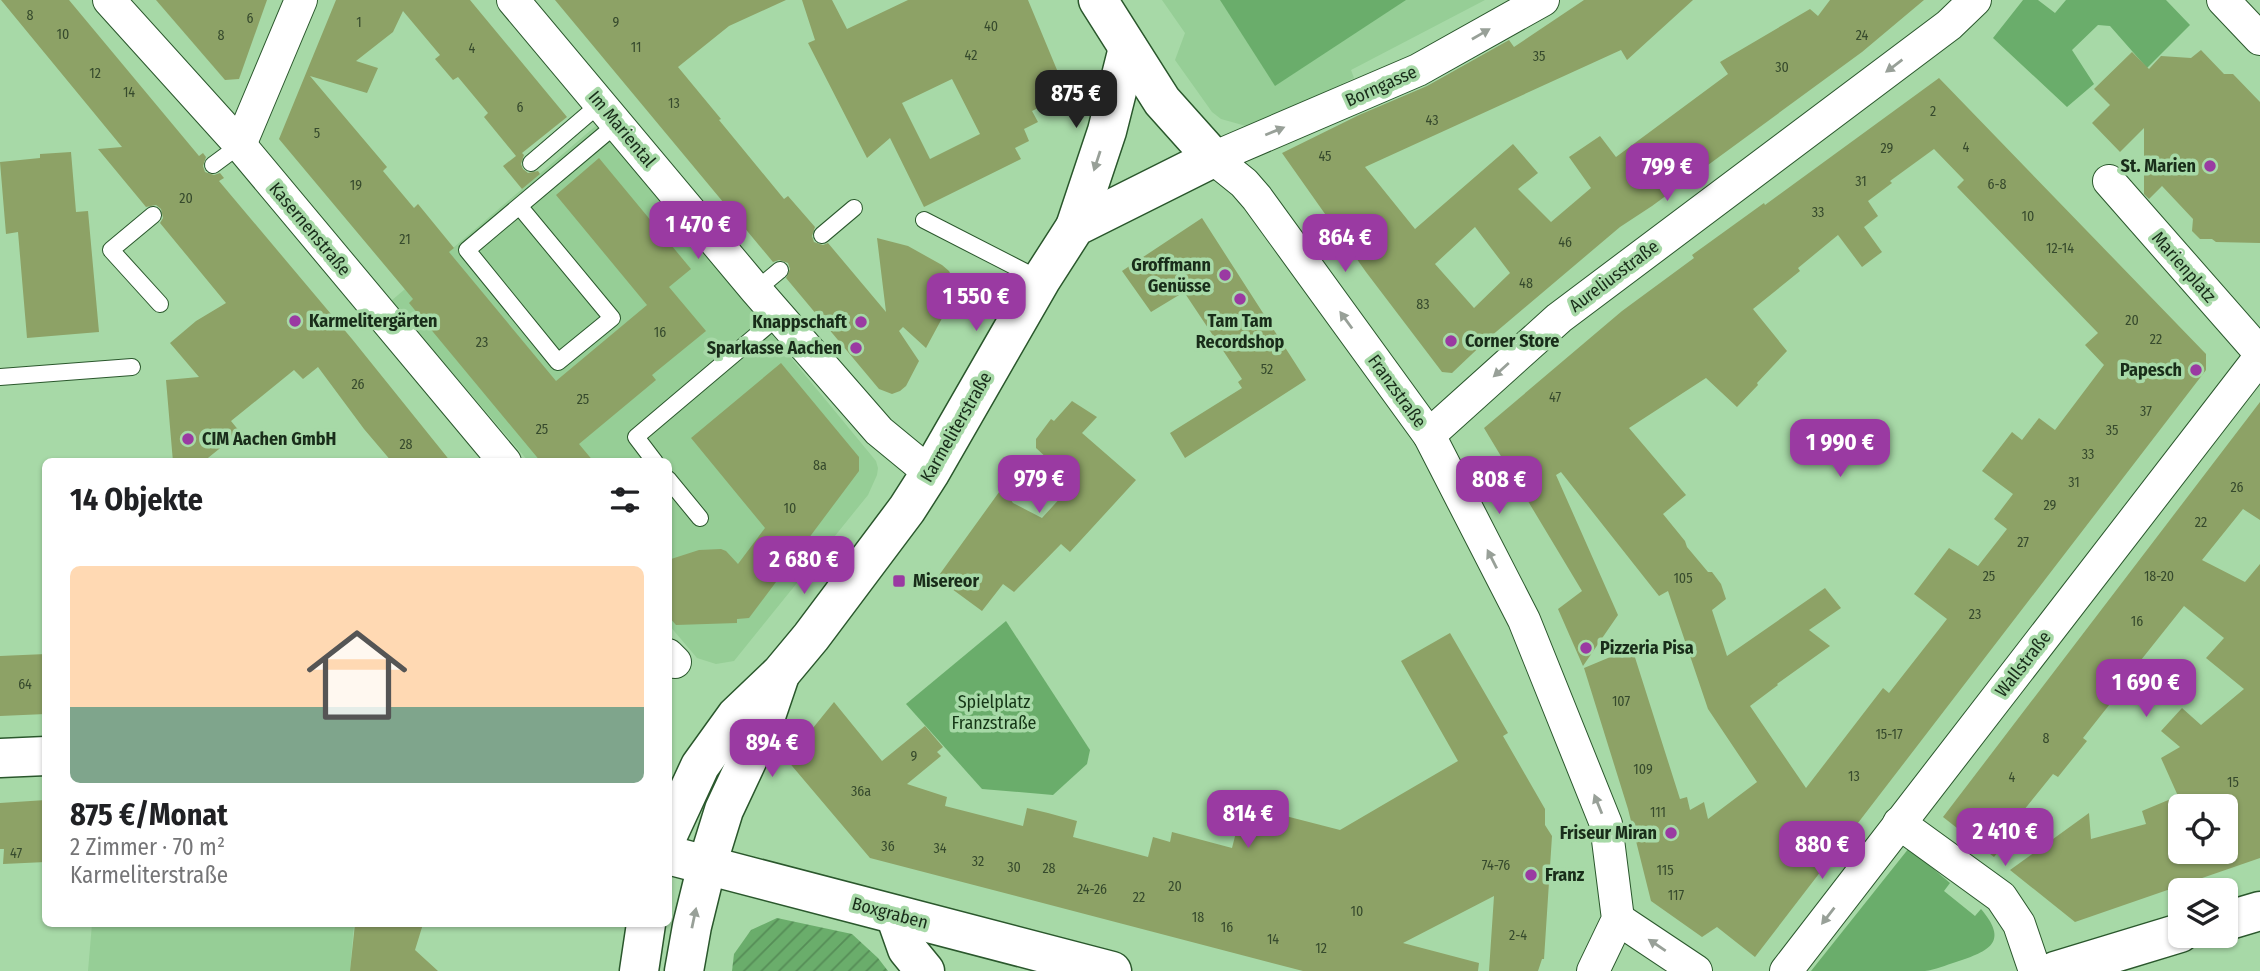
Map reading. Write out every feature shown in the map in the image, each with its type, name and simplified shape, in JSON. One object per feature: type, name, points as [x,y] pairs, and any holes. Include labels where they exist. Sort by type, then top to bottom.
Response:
[{"type":"street","name":"Kasernenstraße","points":[[109,0],[240,145],[502,458]]},
{"type":"street","points":[[240,145],[301,0]]},
{"type":"street","name":"Im Mariental","points":[[513,0],[610,113],[768,280],[779,316],[879,432],[930,472]]},
{"type":"street","name":"Franzstraße","points":[[1098,0],[1162,101],[1213,158],[1244,183],[1257,198],[1429,435],[1524,620],[1606,824],[1618,919]]},
{"type":"street","name":"Borngasse","points":[[1213,158],[1418,70],[1543,0]]},
{"type":"street","name":"Aureliusstraße","points":[[1429,435],[1559,318],[1949,25],[1975,0]]},
{"type":"street","points":[[2223,0],[2260,39]]},
{"type":"street","name":"Karmeliterstraße","points":[[672,827],[701,766],[736,716],[781,673],[874,555],[930,472],[1075,226],[1107,131],[1128,48]]},
{"type":"street","points":[[1075,226],[1213,158]]},
{"type":"street","name":"Marienplatz","points":[[2109,181],[2260,355]]},
{"type":"street","name":"Wallstraße","points":[[1786,971],[2260,355]]},
{"type":"street","name":"Karmeliterstraße","points":[[684,971],[706,865],[724,810],[761,731],[781,673]]},
{"type":"street","points":[[0,758],[42,756]]},
{"type":"street","points":[[1899,823],[2001,897],[2019,924],[2035,971]]},
{"type":"street","name":"Boxgraben","points":[[672,856],[1112,971]]},
{"type":"street","points":[[2238,917],[2260,911]]},
{"type":"street","points":[[895,915],[907,949],[925,971]]},
{"type":"street","points":[[1593,971],[1618,919],[1696,971]]},
{"type":"street","points":[[639,971],[646,927]]},
{"type":"street","points":[[2056,971],[2168,937]]},
{"type":"lane","points":[[531,163],[610,113]]},
{"type":"lane","points":[[520,207],[612,318],[558,362],[467,250],[520,207],[610,113]]},
{"type":"lane","points":[[213,165],[240,145]]},
{"type":"lane","points":[[822,235],[854,208]]},
{"type":"lane","points":[[153,215],[111,250],[160,304]]},
{"type":"lane","points":[[924,220],[1041,280]]},
{"type":"lane","points":[[652,458],[636,437],[779,316]]},
{"type":"lane","points":[[0,377],[132,367]]},
{"type":"lane","points":[[672,484],[699,518]]},
{"type":"shaded area","points":[[1162,0],[1485,0],[1351,70],[1354,78],[1259,124],[1246,126],[1221,119],[1212,112],[1175,60],[1185,33]]},
{"type":"shaded area","points":[[598,124],[876,461],[877,475],[868,495],[734,661],[716,664],[697,658],[672,629],[672,458],[526,458],[391,301]]},
{"type":"shaded area","points":[[92,927],[354,927],[350,971],[88,971]]},
{"type":"green space","points":[[1220,0],[1406,0],[1275,86]]},
{"type":"green space","points":[[2023,0],[2038,0],[2055,13],[2066,0],[2166,0],[2190,25],[2147,68],[2110,26],[2098,25],[2072,50],[2094,84],[2067,107],[1993,38]]},
{"type":"green space","name":"Spielplatz Franzstraße","points":[[1006,621],[1090,750],[1087,764],[1053,795],[982,789],[906,704]]},
{"type":"green space","points":[[1909,848],[1950,883],[1944,891],[1975,916],[1981,909],[1994,930],[1992,944],[1978,954],[1925,971],[1811,971]]},
{"type":"green space","points":[[777,918],[852,934],[888,971],[732,971],[734,954],[751,930]]},
{"type":"building","points":[[1,0],[69,0],[199,156],[203,153],[206,157],[203,166],[205,172],[214,175],[220,173],[224,178],[219,181],[448,458],[389,458],[318,367],[303,379],[294,370],[231,421],[240,432],[208,458],[173,458],[166,380],[199,377],[170,343],[196,321],[226,303],[160,223],[163,218],[161,209],[156,205],[146,207],[98,149],[122,147]]},
{"type":"building","points":[[156,0],[267,0],[239,79],[225,80]]},
{"type":"building","points":[[336,0],[470,0],[567,117],[522,153],[523,169],[528,173],[538,171],[540,174],[522,189],[503,166],[516,156],[484,117],[488,113],[458,77],[453,80],[435,59],[440,55],[403,11],[393,32],[356,61],[378,68],[367,93],[310,76],[387,167],[383,171],[414,208],[418,204],[454,248],[449,252],[556,381],[647,305],[556,195],[599,158],[691,269],[669,287],[706,331],[652,375],[656,380],[579,444],[591,458],[538,458],[409,303],[413,299],[279,139]]},
{"type":"building","points":[[555,0],[786,0],[729,26],[678,67],[784,199],[788,196],[815,227],[812,236],[814,242],[823,245],[828,243],[886,312],[877,238],[908,246],[949,271],[954,281],[954,296],[926,348],[903,327],[899,331],[919,361],[906,386],[892,394],[879,389],[786,278],[790,269],[788,263],[779,260],[773,262]]},
{"type":"building","points":[[802,0],[832,0],[847,29],[908,0],[1028,0],[1062,82],[1040,92],[1046,104],[1032,111],[1038,122],[1024,129],[1029,141],[1015,148],[1021,159],[924,207],[890,138],[867,158],[808,43],[815,40]],"holes":[[[952,79],[980,134],[930,159],[902,103]]]},
{"type":"building","points":[[1584,0],[1693,0],[1627,60],[1621,50],[1365,167],[1415,229],[1513,144],[1538,173],[1518,189],[1551,222],[1591,188],[1569,157],[1600,136],[1616,157],[1728,74],[1720,62],[1810,9],[1818,16],[1830,0],[1924,0],[1862,52],[1620,227],[1490,337],[1452,373],[1442,372],[1366,272],[1282,153],[1359,115],[1427,86],[1509,40],[1514,47]],"holes":[[[1475,227],[1510,273],[1474,308],[1435,264]]]},
{"type":"building","points":[[2201,50],[2224,74],[2233,74],[2260,102],[2260,243],[2200,239],[2192,231],[2193,219],[2162,186],[2149,199],[2144,194],[2144,128],[2120,152],[2092,123],[2110,105],[2094,89],[2132,52],[2149,69],[2161,56],[2191,58]]},
{"type":"building","points":[[1939,78],[2206,354],[2206,370],[1755,957],[1717,927],[1702,937],[1651,901],[1628,809],[1584,668],[1632,648],[1680,799],[1687,797],[1690,810],[1704,802],[1708,819],[1757,782],[1708,709],[1668,591],[1659,596],[1561,472],[1556,475],[1618,615],[1583,666],[1558,609],[1582,591],[1484,428],[1622,311],[1694,258],[1692,255],[1764,203],[1765,205]],"holes":[[[1934,149],[1964,180],[1957,187],[2098,333],[2085,345],[2104,365],[2055,430],[2039,418],[2022,440],[2012,432],[1982,471],[2013,494],[1994,519],[2007,529],[1978,566],[1949,548],[1914,594],[1947,619],[1889,693],[1883,688],[1806,788],[1750,706],[1830,646],[1809,630],[1841,608],[1825,588],[1727,656],[1712,610],[1726,599],[1721,584],[1687,547],[1663,514],[1686,495],[1629,428],[1706,378],[1737,407],[1787,351],[1753,309],[1800,271],[1798,268],[1838,235],[1862,267],[1882,252],[1864,227],[1878,216],[1868,201]]]},
{"type":"building","points":[[71,152],[76,212],[88,211],[99,332],[27,338],[18,232],[6,234],[0,162],[40,158],[40,154]]},
{"type":"building","points":[[1202,218],[1306,380],[1185,458],[1170,433],[1242,388],[1238,382],[1242,379],[1184,292],[1151,312],[1122,271]]},
{"type":"building","points":[[781,363],[859,457],[859,471],[749,618],[737,619],[737,623],[676,625],[672,620],[672,559],[699,550],[721,549],[738,564],[765,528],[691,438]]},
{"type":"building","points":[[1072,401],[1097,417],[1082,433],[1136,480],[1070,552],[1061,544],[1014,592],[1003,584],[982,611],[937,578],[1002,488],[1013,503],[1042,518],[1074,483],[1036,448],[1036,439],[1051,419],[1054,421]]},
{"type":"building","points":[[2260,402],[2260,520],[2243,509],[2202,560],[2245,582],[2260,564],[2260,858],[2202,878],[2168,878],[2168,890],[2075,922],[2010,870],[2089,813],[2091,839],[2146,824],[2142,811],[2168,800],[2168,864],[2238,864],[2238,794],[2177,794],[2161,758],[2180,747],[2161,731],[2182,708],[2201,725],[2244,689],[2206,658],[2224,638],[2184,606],[2114,694],[2117,695],[2083,738],[2087,741],[2058,777],[2053,774],[2024,810],[2029,814],[1994,857],[1943,817]]},
{"type":"building","points":[[1450,633],[1508,733],[1503,736],[1545,809],[1545,825],[1552,836],[1544,959],[1538,971],[1489,971],[1494,896],[1403,943],[1479,963],[1478,971],[1303,971],[870,858],[787,760],[834,702],[882,761],[925,726],[943,747],[937,752],[941,756],[907,784],[947,797],[945,806],[1023,826],[1027,808],[1048,813],[1077,821],[1073,837],[1148,857],[1153,837],[1170,842],[1172,832],[1232,848],[1243,805],[1340,830],[1458,761],[1401,661]]},
{"type":"building","points":[[42,654],[42,714],[0,716],[0,656]]},
{"type":"building","points":[[42,800],[42,862],[3,864],[4,849],[0,849],[0,803]]},
{"type":"building","points":[[355,927],[422,927],[415,950],[438,971],[350,971]]},
{"type":"place","name":"St. Marien","points":[[2210,166]]},
{"type":"place","name":"Groffmann Genüsse","points":[[1225,275]]},
{"type":"place","name":"Tam Tam Recordshop","points":[[1240,299]]},
{"type":"place","name":"Karmelitergärten","points":[[295,321]]},
{"type":"place","name":"Knappschaft","points":[[861,322]]},
{"type":"place","name":"Corner Store","points":[[1451,341]]},
{"type":"place","name":"Sparkasse Aachen","points":[[856,348]]},
{"type":"place","name":"Papesch","points":[[2196,370]]},
{"type":"place","name":"CIM Aachen GmbH","points":[[188,439]]},
{"type":"place","name":"Misereor","points":[[899,581]]},
{"type":"place","name":"Pizzeria Pisa","points":[[1586,648]]},
{"type":"place","name":"Friseur Miran","points":[[1671,833]]},
{"type":"place","name":"Franz","points":[[1531,875]]}]
